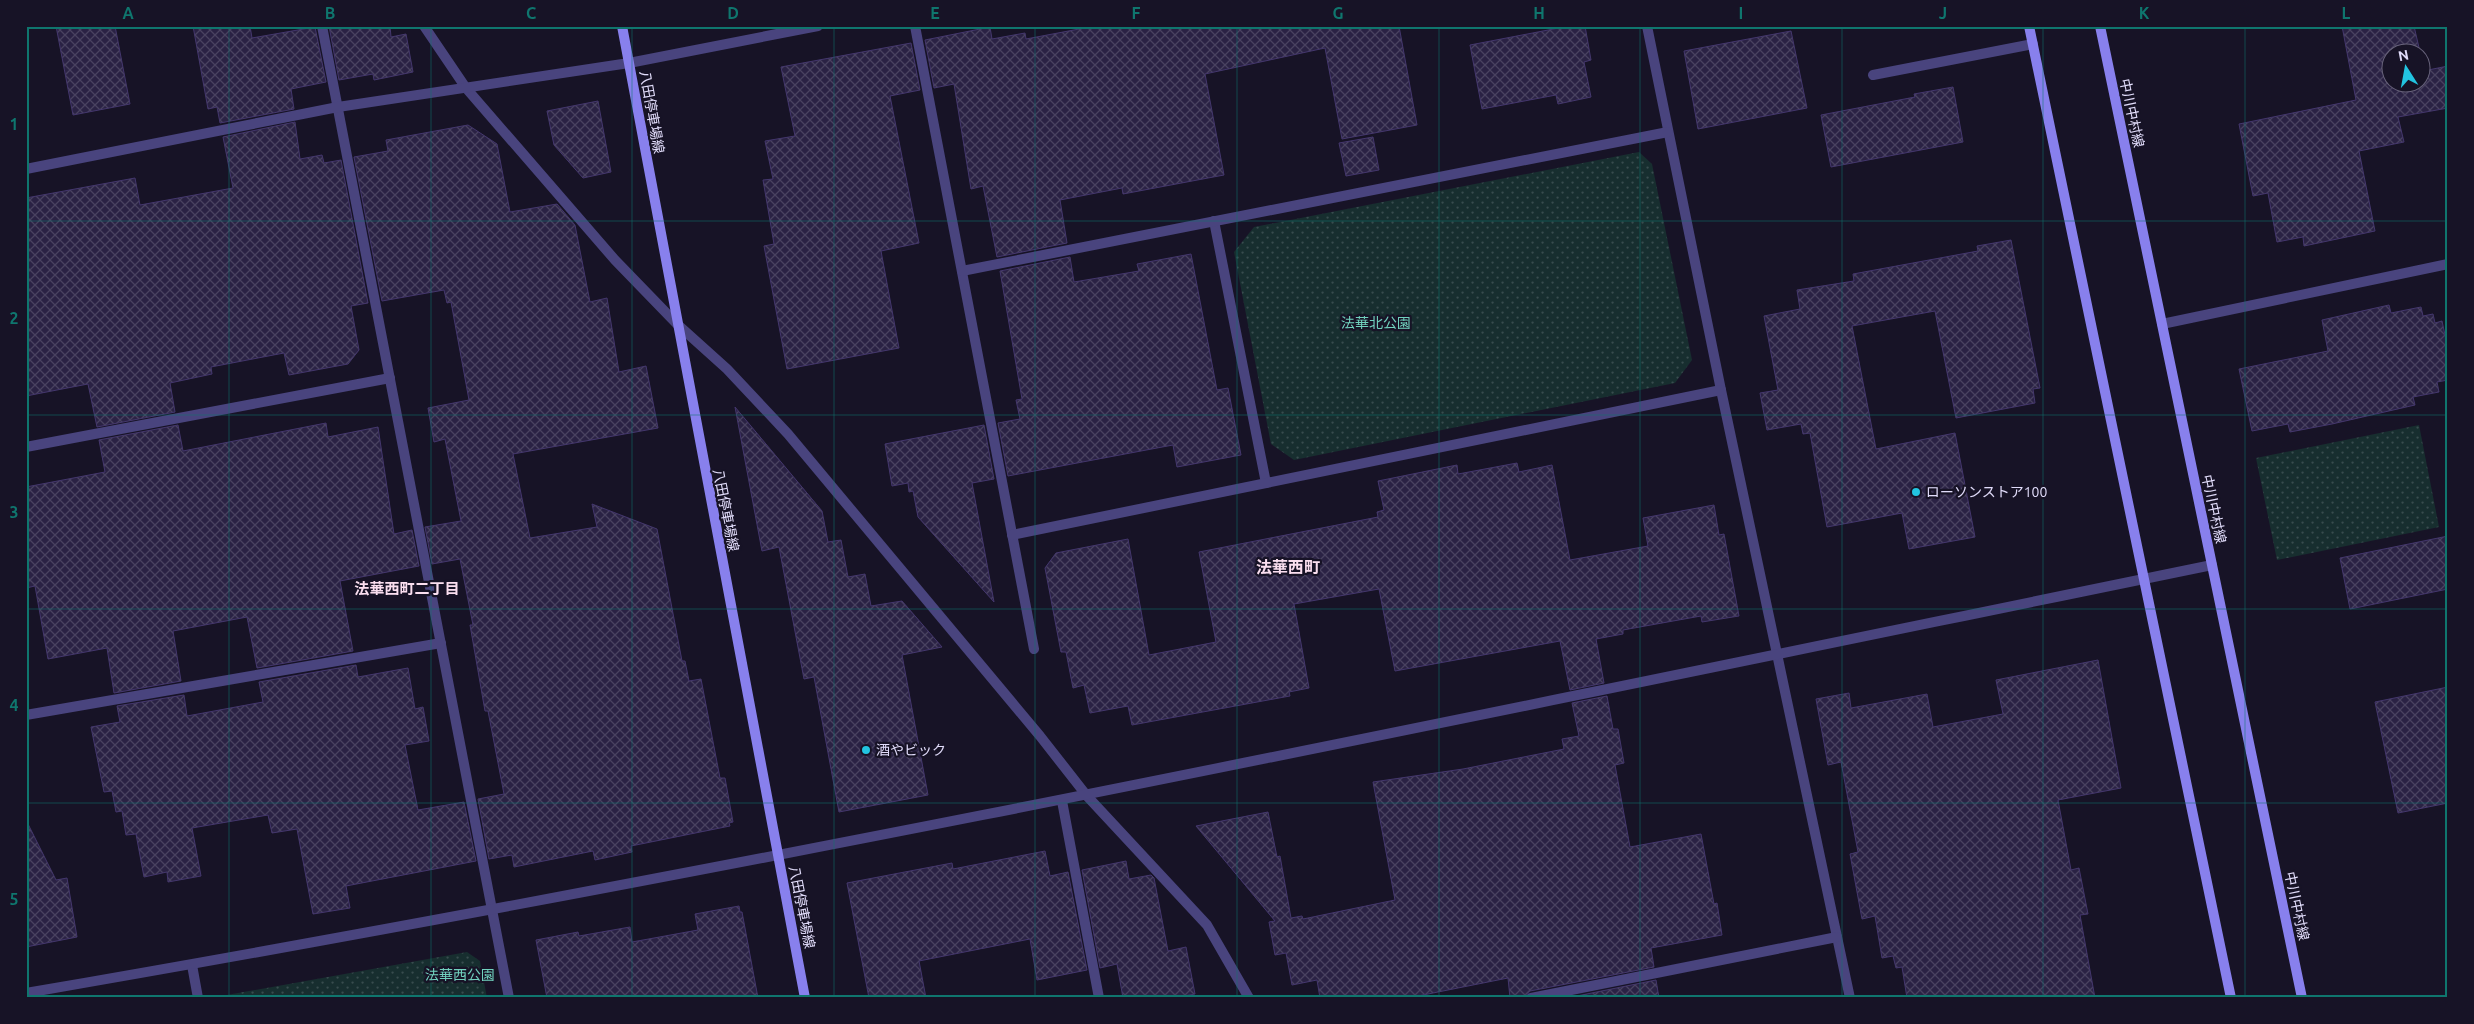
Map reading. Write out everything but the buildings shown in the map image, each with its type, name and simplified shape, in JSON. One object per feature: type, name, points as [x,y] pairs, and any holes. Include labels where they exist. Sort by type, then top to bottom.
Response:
[{"type":"main road","name":"八田停車場線","points":[[622,26],[805,998]]},
{"type":"main road","points":[[2030,26],[2231,998]]},
{"type":"main road","name":"中川中村線","points":[[2100,26],[2302,998]]},
{"type":"street","points":[[322,26],[509,998]]},
{"type":"street","points":[[424,26],[466,88],[615,260],[677,324],[727,369],[788,434],[1040,736],[1087,796],[1207,925],[1249,998]]},
{"type":"street","points":[[26,170],[338,107],[629,63],[818,26]]},
{"type":"street","points":[[915,26],[1034,649]]},
{"type":"street","points":[[1647,26],[1720,390],[1850,998]]},
{"type":"street","points":[[1873,75],[2033,44]]},
{"type":"street","points":[[962,270],[1668,132]]},
{"type":"street","points":[[1214,221],[1266,483]]},
{"type":"street","points":[[2162,324],[2448,264]]},
{"type":"street","points":[[26,447],[390,378]]},
{"type":"street","points":[[1012,534],[1720,390]]},
{"type":"street","points":[[26,993],[192,965],[1062,801],[2212,565]]},
{"type":"street","points":[[26,715],[441,643]]},
{"type":"street","points":[[1062,801],[1099,998]]},
{"type":"street","points":[[1530,998],[1837,937]]},
{"type":"street","points":[[192,965],[198,998]]},
{"type":"green space","name":"法華北公園","points":[[1639,152],[1652,164],[1692,360],[1675,383],[1294,460],[1271,444],[1234,252],[1254,227]]},
{"type":"green space","points":[[2419,425],[2439,527],[2277,560],[2256,458]]},
{"type":"green space","name":"法華西公園","points":[[467,952],[480,961],[487,998],[216,997]]},
{"type":"place","name":"ローソンストア100","points":[[1916,492]]},
{"type":"place","name":"酒やビック","points":[[866,750]]},
{"type":"district","name":"法華西町","points":[[1288,567]]},
{"type":"district","name":"法華西町二丁目","points":[[407,588]]}]
